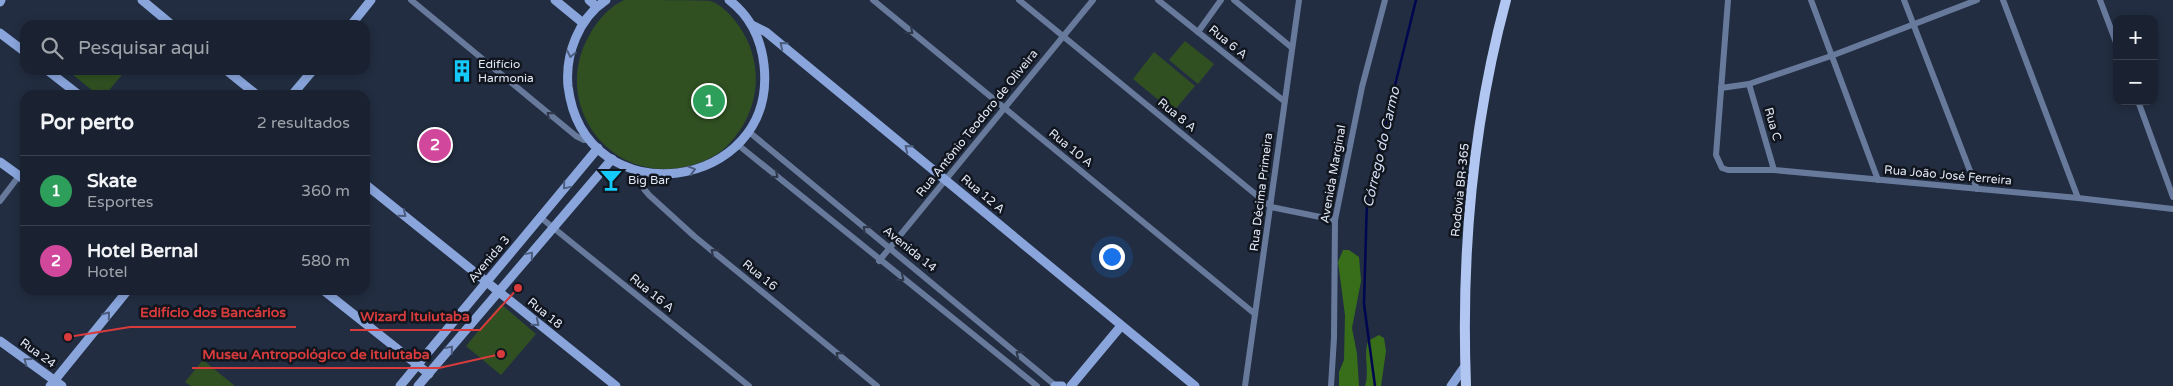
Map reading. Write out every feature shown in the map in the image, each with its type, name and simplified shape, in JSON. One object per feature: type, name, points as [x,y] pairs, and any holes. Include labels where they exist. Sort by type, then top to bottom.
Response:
[{"type":"main road","name":"Rodovia BR-365","points":[[1466,386],[1464,261],[1472,178],[1483,105],[1506,0]]},
{"type":"street","points":[[142,0],[166,20]]},
{"type":"street","points":[[354,20],[371,0]]},
{"type":"street","points":[[411,0],[576,136],[584,140],[590,139]]},
{"type":"street","points":[[555,0],[583,23]]},
{"type":"street","points":[[589,0],[596,6]]},
{"type":"street","points":[[606,0],[596,6],[583,23],[571,48],[567,75],[570,102],[581,127],[598,148],[612,159],[643,173],[677,174],[710,165],[738,144],[748,131],[760,105],[765,77],[762,50],[752,25],[740,3],[729,0]]},
{"type":"street","name":"Rua 10 A","points":[[873,0],[1255,314]]},
{"type":"street","name":"Rua 8 A","points":[[1019,0],[1271,207],[1335,220]]},
{"type":"street","name":"Rua Antônio Teodoro de Oliveira","points":[[880,261],[1093,0]]},
{"type":"street","name":"Rua 6 A","points":[[1158,0],[1284,101]]},
{"type":"street","points":[[1198,32],[1221,0]]},
{"type":"street","points":[[1234,0],[1291,47]]},
{"type":"street","name":"Rua Décima Primeira","points":[[1245,386],[1299,0]]},
{"type":"street","name":"Avenida Marginal","points":[[1330,386],[1334,338],[1335,220],[1362,87],[1384,0]]},
{"type":"street","points":[[1728,0],[1721,88],[1749,84],[1831,56],[1912,23],[1977,0]]},
{"type":"street","points":[[1811,0],[1878,180]]},
{"type":"street","points":[[1904,0],[1977,189]]},
{"type":"street","points":[[2003,0],[2078,198]]},
{"type":"street","points":[[2100,0],[2113,34]]},
{"type":"street","name":"Rua 12 A","points":[[752,25],[766,32],[1195,386]]},
{"type":"street","points":[[0,32],[20,48]]},
{"type":"street","points":[[54,75],[73,90]]},
{"type":"street","points":[[232,75],[250,90]]},
{"type":"street","points":[[296,90],[309,75]]},
{"type":"street","name":"Rua C","points":[[1749,84],[1774,170]]},
{"type":"street","name":"Rua João José Ferreira","points":[[1721,88],[1716,156],[1722,168],[1728,170],[1774,170],[2078,198],[2173,209]]},
{"type":"street","points":[[2139,105],[2173,197]]},
{"type":"street","name":"Avenida 14","points":[[748,131],[1056,386],[1062,386]]},
{"type":"street","points":[[738,144],[880,261],[1037,386]]},
{"type":"street","name":"Avenida 3","points":[[400,386],[598,148]]},
{"type":"street","points":[[418,386],[612,159]]},
{"type":"street","points":[[0,162],[20,177]]},
{"type":"street","name":"Rua 16","points":[[643,173],[644,189],[694,236],[877,386]]},
{"type":"street","points":[[0,201],[20,180]]},
{"type":"street","name":"Rua 18","points":[[370,188],[616,386]]},
{"type":"street","name":"Rua 16 A","points":[[540,217],[749,386]]},
{"type":"street","points":[[56,384],[124,295]]},
{"type":"street","points":[[329,295],[428,374]]},
{"type":"street","points":[[1071,386],[1121,326]]},
{"type":"street","name":"Rua 24","points":[[0,341],[56,384]]},
{"type":"street","points":[[1450,386],[1465,366]]},
{"type":"green space","points":[[624,0],[711,1],[719,5],[733,18],[748,41],[756,73],[752,105],[737,135],[725,148],[711,158],[684,167],[656,169],[631,162],[610,150],[593,132],[582,110],[577,85],[579,60],[596,24],[604,14]]},
{"type":"green space","points":[[1185,41],[1214,64],[1198,84],[1169,60]]},
{"type":"green space","points":[[1154,52],[1195,86],[1173,112],[1133,79]]},
{"type":"green space","points":[[73,75],[122,75],[109,90],[92,90]]},
{"type":"green space","points":[[1343,250],[1349,250],[1359,257],[1361,281],[1352,328],[1357,354],[1359,386],[1339,386],[1339,372],[1344,360],[1345,315],[1338,262]]},
{"type":"green space","points":[[501,304],[536,334],[501,375],[466,346]]},
{"type":"green space","points":[[1379,335],[1384,338],[1386,351],[1381,386],[1365,386],[1368,341]]},
{"type":"green space","points":[[203,360],[235,386],[191,386],[185,382]]},
{"type":"waterway","name":"Córrego do Carmo","points":[[1375,386],[1364,304],[1367,199],[1416,0]]},
{"type":"place","name":"Edifício Harmonia","points":[[462,71]]},
{"type":"place","name":"Skate","points":[[709,101]]},
{"type":"place","name":"Hotel Bernal","points":[[435,145]]},
{"type":"place","name":"Big Bar","points":[[611,180]]},
{"type":"place","name":"Wizard Ituiutaba","points":[[518,288]]},
{"type":"place","name":"Edifício dos Bancários","points":[[68,337]]},
{"type":"place","name":"Museu Antropológico de ituiutaba","points":[[501,354]]}]
